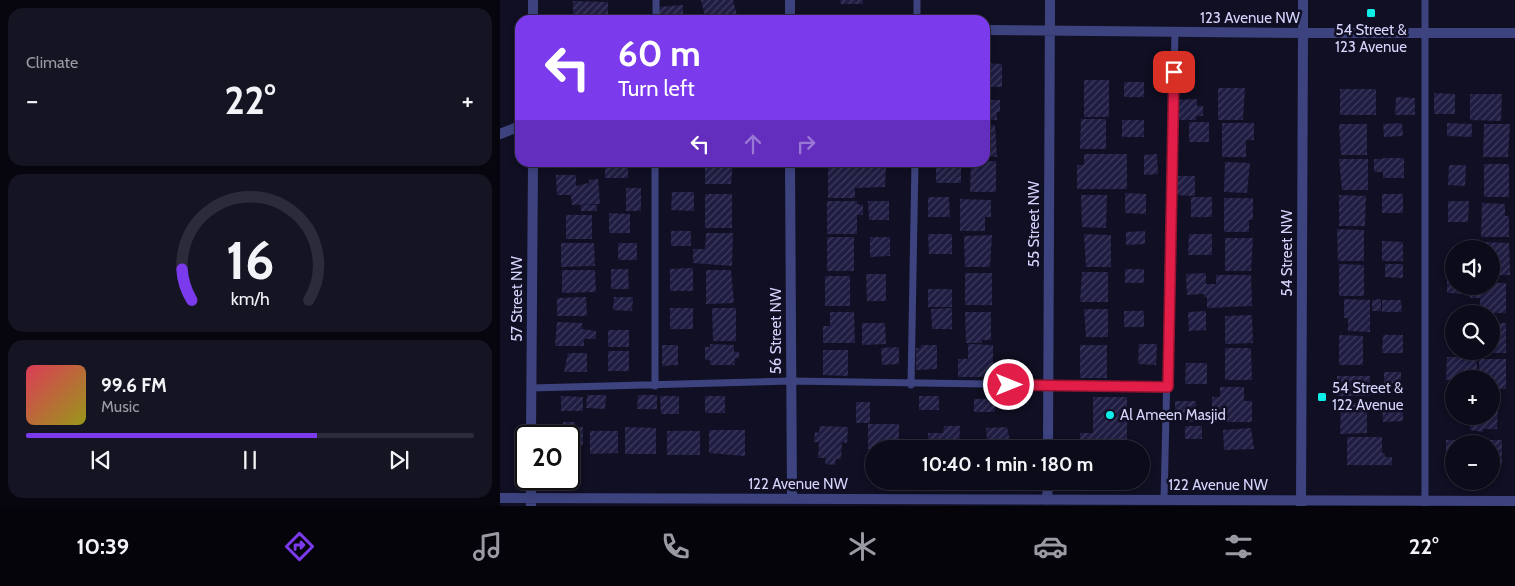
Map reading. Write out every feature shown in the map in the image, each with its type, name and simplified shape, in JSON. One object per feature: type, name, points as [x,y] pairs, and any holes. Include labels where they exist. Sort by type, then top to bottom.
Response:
[{"type":"street","points":[[532,0],[533,15]]},
{"type":"street","points":[[790,0],[790,15]]},
{"type":"street","name":"55 Street NW","points":[[1048,440],[1050,0]]},
{"type":"street","name":"54 Street NW","points":[[1301,503],[1303,0]]},
{"type":"street","name":"123 Avenue NW","points":[[990,30],[1515,33]]},
{"type":"street","points":[[500,134],[515,128]]},
{"type":"street","name":"57 Street NW","points":[[532,425],[533,167]]},
{"type":"street","name":"56 Street NW","points":[[790,167],[792,499]]},
{"type":"street","points":[[1048,490],[1048,500]]},
{"type":"street","name":"122 Avenue NW","points":[[500,498],[532,502],[792,499],[1164,500],[1425,504],[1515,501]]},
{"type":"lane","points":[[656,0],[656,15]]},
{"type":"lane","points":[[917,0],[917,15]]},
{"type":"lane","points":[[1425,0],[1425,504]]},
{"type":"lane","points":[[1164,500],[1175,32]]},
{"type":"lane","points":[[654,386],[655,167]]},
{"type":"lane","points":[[911,385],[914,167]]},
{"type":"lane","points":[[532,388],[791,381],[911,385],[1168,387]]},
{"type":"building","points":[[701,0],[733,0],[737,15],[705,15]]},
{"type":"building","points":[[840,0],[863,0],[863,4],[841,4]]},
{"type":"building","points":[[573,1],[608,2],[608,15],[563,15],[573,14]]},
{"type":"building","points":[[683,5],[683,15],[659,15],[658,7]]},
{"type":"building","points":[[990,63],[1002,64],[1002,87],[990,87]]},
{"type":"building","points":[[1084,80],[1109,80],[1109,117],[1084,117]]},
{"type":"building","points":[[1124,82],[1144,82],[1144,97],[1124,97]]},
{"type":"building","points":[[1218,88],[1245,88],[1243,120],[1218,120]]},
{"type":"building","points":[[1340,89],[1376,89],[1376,115],[1340,115]]},
{"type":"building","points":[[1434,93],[1455,94],[1455,114],[1434,114]]},
{"type":"building","points":[[1470,94],[1502,94],[1501,121],[1470,120]]},
{"type":"building","points":[[1396,97],[1415,98],[1415,115],[1395,115]]},
{"type":"building","points":[[1197,99],[1197,106],[1203,106],[1203,116],[1196,116],[1196,120],[1175,120],[1175,100]]},
{"type":"building","points":[[990,100],[1000,100],[1000,112],[997,112],[997,120],[990,120]]},
{"type":"building","points":[[1081,119],[1106,119],[1106,149],[1080,149]]},
{"type":"building","points":[[1122,120],[1144,120],[1144,137],[1122,137]]},
{"type":"building","points":[[1189,122],[1209,122],[1209,142],[1189,142]]},
{"type":"building","points":[[1222,123],[1254,123],[1254,140],[1246,140],[1246,157],[1222,157]]},
{"type":"building","points":[[1402,123],[1403,136],[1384,137],[1383,124]]},
{"type":"building","points":[[1447,123],[1472,124],[1472,137],[1447,136]]},
{"type":"building","points":[[1339,124],[1367,124],[1367,155],[1341,155]]},
{"type":"building","points":[[1484,124],[1510,124],[1508,157],[1483,157]]},
{"type":"building","points":[[990,125],[995,125],[997,157],[990,156]]},
{"type":"building","points":[[1084,154],[1127,154],[1127,189],[1077,189],[1077,165],[1084,165]]},
{"type":"building","points":[[1157,154],[1158,174],[1144,175],[1144,155]]},
{"type":"building","points":[[1404,158],[1404,178],[1383,178],[1383,172],[1374,172],[1374,159]]},
{"type":"building","points":[[1339,159],[1368,159],[1368,190],[1342,190]]},
{"type":"building","points":[[990,161],[996,161],[996,192],[970,192],[971,167],[990,167]]},
{"type":"building","points":[[1225,162],[1250,163],[1247,193],[1224,192]]},
{"type":"building","points":[[1484,164],[1509,164],[1509,197],[1484,197]]},
{"type":"building","points":[[1449,165],[1466,165],[1465,186],[1448,185]]},
{"type":"building","points":[[605,167],[628,167],[628,178],[605,178]]},
{"type":"building","points":[[705,167],[733,167],[731,184],[705,184]]},
{"type":"building","points":[[828,167],[886,167],[885,187],[855,188],[855,198],[828,198]]},
{"type":"building","points":[[936,167],[961,167],[961,183],[936,183]]},
{"type":"building","points":[[556,175],[576,175],[576,186],[589,183],[589,180],[598,179],[600,204],[572,205],[571,195],[557,195]]},
{"type":"building","points":[[1175,176],[1195,176],[1195,196],[1174,195]]},
{"type":"building","points":[[626,188],[641,188],[641,211],[626,211]]},
{"type":"building","points":[[672,192],[694,192],[694,211],[671,210]]},
{"type":"building","points":[[1125,193],[1146,194],[1146,214],[1125,213]]},
{"type":"building","points":[[705,194],[732,194],[732,228],[705,228]]},
{"type":"building","points":[[1382,194],[1403,194],[1403,213],[1382,213]]},
{"type":"building","points":[[1081,195],[1107,195],[1106,228],[1082,227]]},
{"type":"building","points":[[1339,195],[1366,196],[1365,226],[1339,226]]},
{"type":"building","points":[[928,197],[949,197],[950,217],[928,217]]},
{"type":"building","points":[[1191,197],[1212,197],[1212,217],[1191,217]]},
{"type":"building","points":[[1224,198],[1253,198],[1253,220],[1249,220],[1249,232],[1224,232]]},
{"type":"building","points":[[960,199],[991,200],[991,217],[985,217],[985,231],[960,231]]},
{"type":"building","points":[[827,201],[857,201],[857,204],[863,205],[863,215],[857,215],[857,234],[827,234]]},
{"type":"building","points":[[868,201],[889,201],[889,220],[869,220]]},
{"type":"building","points":[[1448,201],[1469,201],[1468,222],[1448,222]]},
{"type":"building","points":[[1482,203],[1505,204],[1505,216],[1509,216],[1509,237],[1481,237]]},
{"type":"building","points":[[581,205],[597,205],[597,211],[581,211]]},
{"type":"building","points":[[609,213],[630,214],[630,233],[609,233]]},
{"type":"building","points":[[566,215],[592,215],[592,239],[566,239]]},
{"type":"building","points":[[1337,229],[1364,230],[1364,261],[1338,261]]},
{"type":"building","points":[[671,231],[691,231],[691,246],[671,246]]},
{"type":"building","points":[[1145,231],[1145,244],[1126,245],[1126,232]]},
{"type":"building","points":[[706,233],[733,233],[732,266],[693,263],[693,249],[705,249]]},
{"type":"building","points":[[928,234],[952,234],[952,254],[929,254]]},
{"type":"building","points":[[1084,234],[1111,235],[1111,267],[1086,267]]},
{"type":"building","points":[[1189,234],[1212,234],[1212,255],[1188,255]]},
{"type":"building","points":[[992,235],[990,267],[965,267],[964,236]]},
{"type":"building","points":[[827,237],[854,237],[854,271],[827,271]]},
{"type":"building","points":[[870,237],[890,237],[890,256],[870,257]]},
{"type":"building","points":[[1225,238],[1253,238],[1251,271],[1225,271]]},
{"type":"building","points":[[1382,241],[1403,242],[1403,261],[1382,261]]},
{"type":"building","points":[[561,243],[594,243],[595,266],[561,267]]},
{"type":"building","points":[[618,243],[637,243],[637,260],[618,260]]},
{"type":"building","points":[[1500,243],[1509,243],[1510,275],[1500,275]]},
{"type":"building","points":[[1339,264],[1364,265],[1364,296],[1339,296]]},
{"type":"building","points":[[1385,264],[1403,264],[1403,278],[1385,277]]},
{"type":"building","points":[[693,268],[693,291],[670,291],[670,269]]},
{"type":"building","points":[[611,269],[628,269],[629,289],[611,289]]},
{"type":"building","points":[[1125,269],[1144,269],[1144,283],[1125,283]]},
{"type":"building","points":[[562,270],[595,270],[596,292],[562,293]]},
{"type":"building","points":[[706,270],[731,270],[734,303],[706,304]]},
{"type":"building","points":[[1082,272],[1108,272],[1108,302],[1080,302]]},
{"type":"building","points":[[965,273],[992,273],[992,305],[965,305]]},
{"type":"building","points":[[1206,273],[1206,284],[1216,284],[1216,275],[1251,275],[1252,306],[1207,308],[1207,297],[1204,297],[1204,294],[1187,295],[1186,274]]},
{"type":"building","points":[[866,274],[886,274],[886,301],[867,301]]},
{"type":"building","points":[[825,276],[850,276],[850,306],[825,306]]},
{"type":"building","points":[[1500,283],[1506,283],[1506,313],[1500,313],[1500,305],[1480,305],[1480,298],[1470,298],[1470,295],[1500,295]]},
{"type":"building","points":[[928,289],[952,289],[952,307],[928,307]]},
{"type":"building","points":[[586,297],[587,316],[557,316],[557,298]]},
{"type":"building","points":[[614,297],[633,297],[632,311],[613,310]]},
{"type":"building","points":[[1344,299],[1370,300],[1370,332],[1348,331],[1348,318],[1344,318]]},
{"type":"building","points":[[1381,299],[1381,311],[1372,311],[1372,300]]},
{"type":"building","points":[[1382,300],[1401,300],[1402,312],[1382,312]]},
{"type":"building","points":[[670,308],[693,308],[693,329],[670,329]]},
{"type":"building","points":[[712,308],[736,308],[736,341],[713,341]]},
{"type":"building","points":[[952,308],[952,329],[932,329],[931,309]]},
{"type":"building","points":[[1084,309],[1108,309],[1108,337],[1086,337]]},
{"type":"building","points":[[1124,311],[1144,311],[1144,327],[1124,327]]},
{"type":"building","points":[[1206,311],[1206,330],[1189,331],[1188,312]]},
{"type":"building","points":[[830,312],[854,312],[855,343],[823,343],[823,326],[830,326]]},
{"type":"building","points":[[965,312],[991,312],[991,340],[982,340],[982,343],[966,343]]},
{"type":"building","points":[[1252,315],[1253,343],[1225,344],[1225,316]]},
{"type":"building","points":[[557,322],[582,323],[582,329],[596,331],[596,339],[584,339],[584,346],[555,346]]},
{"type":"building","points":[[862,323],[885,323],[886,344],[862,345]]},
{"type":"building","points":[[1500,323],[1506,323],[1506,353],[1500,353]]},
{"type":"building","points":[[608,330],[629,330],[629,347],[608,347]]},
{"type":"building","points":[[1339,335],[1363,336],[1363,365],[1339,365]]},
{"type":"building","points":[[1383,335],[1403,335],[1403,353],[1382,353]]},
{"type":"building","points":[[710,344],[734,345],[734,352],[739,352],[739,358],[735,358],[735,365],[710,365],[710,360],[705,360],[705,347],[710,347]]},
{"type":"building","points":[[968,344],[993,345],[993,377],[958,377],[958,359],[968,359]]},
{"type":"building","points":[[1139,344],[1157,344],[1156,365],[1138,364]]},
{"type":"building","points":[[662,345],[678,345],[678,365],[662,366]]},
{"type":"building","points":[[921,345],[937,345],[937,369],[916,370],[916,348],[921,348]]},
{"type":"building","points":[[1080,345],[1107,345],[1107,378],[1080,378]]},
{"type":"building","points":[[899,347],[899,364],[882,365],[881,348]]},
{"type":"building","points":[[1225,348],[1251,348],[1252,380],[1225,380]]},
{"type":"building","points":[[823,350],[848,350],[848,376],[823,375]]},
{"type":"building","points":[[608,351],[629,351],[629,371],[608,371]]},
{"type":"building","points":[[568,353],[587,353],[587,372],[564,372]]},
{"type":"building","points":[[1506,359],[1506,389],[1500,389],[1500,370],[1479,370],[1479,360]]},
{"type":"building","points":[[1447,360],[1477,360],[1477,370],[1446,370]]},
{"type":"building","points":[[1186,363],[1207,363],[1207,384],[1185,384]]},
{"type":"building","points":[[1384,372],[1401,372],[1401,385],[1384,385]]},
{"type":"building","points":[[1337,376],[1370,376],[1370,396],[1337,396],[1337,390],[1333,390],[1333,384],[1337,384]]},
{"type":"building","points":[[1220,387],[1244,387],[1244,401],[1252,401],[1252,422],[1212,422],[1212,397],[1220,397]]},
{"type":"building","points":[[587,395],[606,395],[605,409],[586,408]]},
{"type":"building","points":[[638,395],[657,395],[657,409],[637,409]]},
{"type":"building","points":[[561,396],[583,397],[583,411],[561,411]]},
{"type":"building","points":[[660,396],[679,396],[679,414],[661,414]]},
{"type":"building","points":[[705,396],[725,396],[725,413],[705,413]]},
{"type":"building","points":[[919,396],[939,396],[939,410],[919,410]]},
{"type":"building","name":"Al Ameen Masjid","points":[[1093,397],[1127,397],[1127,440],[1080,440],[1080,433],[1093,433]]},
{"type":"building","points":[[974,399],[995,399],[995,412],[974,412]]},
{"type":"building","points":[[1175,401],[1196,401],[1195,422],[1175,422]]},
{"type":"building","points":[[856,402],[870,402],[870,423],[856,423]]},
{"type":"building","points":[[1341,403],[1367,403],[1367,433],[1340,434]]},
{"type":"building","points":[[1403,403],[1403,421],[1383,422],[1382,404]]},
{"type":"building","points":[[563,422],[575,422],[575,425],[563,425]]},
{"type":"building","points":[[868,424],[899,424],[899,440],[868,440]]},
{"type":"building","points":[[1470,425],[1497,425],[1497,429],[1483,429],[1483,432],[1470,430]]},
{"type":"building","points":[[820,426],[848,427],[847,443],[842,442],[841,459],[836,459],[835,465],[825,464],[826,458],[818,458],[819,442],[814,442],[815,432],[819,433]]},
{"type":"building","points":[[944,426],[960,426],[959,440],[928,440],[928,433],[943,433]]},
{"type":"building","points":[[1185,426],[1202,426],[1202,439],[1185,439]]},
{"type":"building","points":[[580,427],[583,427],[583,445],[580,445]]},
{"type":"building","points":[[625,427],[656,428],[656,454],[625,454]]},
{"type":"building","points":[[1007,427],[1010,440],[987,440],[986,428]]},
{"type":"building","points":[[1251,428],[1254,449],[1224,450],[1223,430]]},
{"type":"building","points":[[709,430],[745,430],[745,456],[709,453]]},
{"type":"building","points":[[590,431],[618,431],[618,453],[590,454]]},
{"type":"building","points":[[667,431],[700,431],[700,455],[667,455]]},
{"type":"building","points":[[1347,437],[1382,437],[1382,453],[1385,453],[1385,457],[1392,457],[1392,465],[1347,465]]},
{"type":"building","points":[[1500,440],[1502,440],[1502,465],[1500,465]]},
{"type":"place","name":"54 Street & 123 Avenue","points":[[1371,13]]},
{"type":"place","name":"54 Street & 122 Avenue","points":[[1322,397]]},
{"type":"place","name":"Al Ameen Masjid","points":[[1110,415]]},
{"type":"route","points":[[1009,385],[1168,387],[1174,72]]}]
